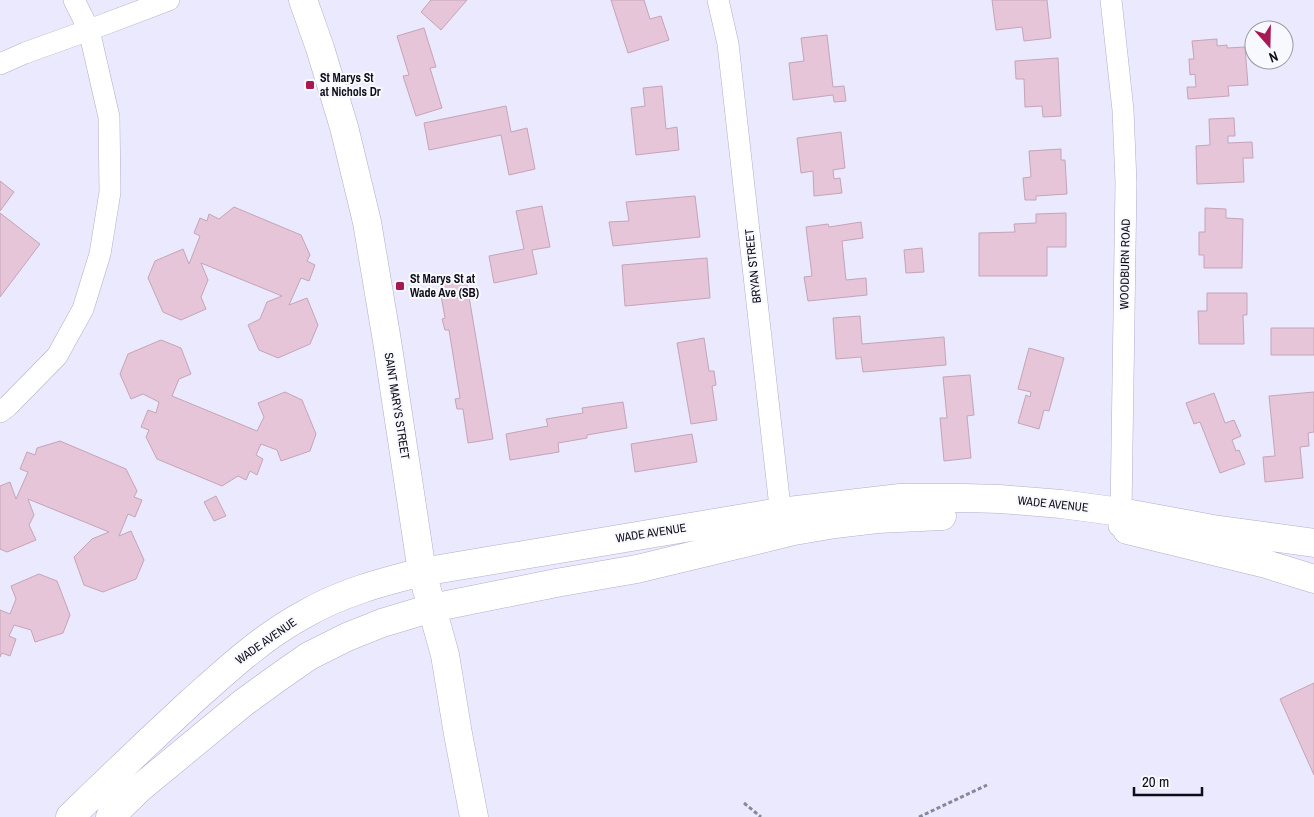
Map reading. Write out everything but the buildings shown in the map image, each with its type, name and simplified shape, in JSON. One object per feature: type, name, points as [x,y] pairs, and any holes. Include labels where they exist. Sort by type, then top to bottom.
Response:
[{"type":"main road","name":"SAINT MARYS STREET","points":[[303,0],[344,127],[367,222],[422,572],[445,655],[474,817]]},
{"type":"main road","name":"WADE AVENUE","points":[[70,817],[236,661],[270,636],[305,613],[339,597],[422,572],[782,522],[900,498],[964,498],[1061,504],[1314,579]]},
{"type":"main road","name":"WADE AVENUE","points":[[1120,520],[1213,528],[1314,543]]},
{"type":"main road","name":"WADE AVENUE","points":[[110,817],[140,788],[243,703],[309,656],[347,637],[382,623],[432,608],[637,569],[782,522]]},
{"type":"main road","points":[[1266,564],[1314,570]]},
{"type":"street","points":[[0,412],[56,356],[83,309],[100,254],[110,192],[109,117],[89,30],[74,0]]},
{"type":"street","points":[[0,64],[25,52],[169,0]]},
{"type":"street","name":"BRYAN STREET","points":[[718,0],[728,44],[782,522]]},
{"type":"street","name":"WOODBURN ROAD","points":[[1111,0],[1123,110],[1126,184],[1120,520]]},
{"type":"path","points":[[919,817],[988,785]]},
{"type":"path","points":[[744,803],[761,817]]},
{"type":"place","name":"St Marys St at Nichols Dr","points":[[310,85]]},
{"type":"place","name":"St Marys St at Wade Ave (SB)","points":[[400,286]]}]
